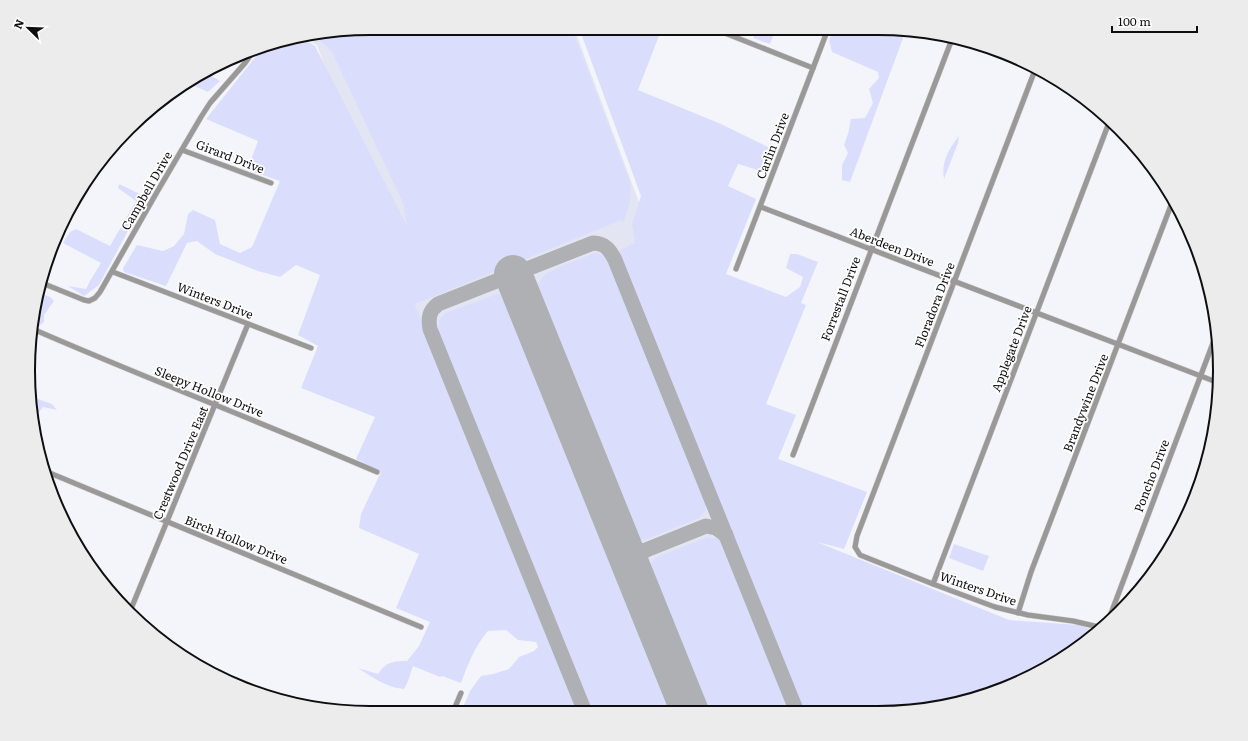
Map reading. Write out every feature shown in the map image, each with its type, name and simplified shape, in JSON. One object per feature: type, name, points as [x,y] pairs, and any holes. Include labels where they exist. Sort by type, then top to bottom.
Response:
[{"type":"street","points":[[730,35],[813,68]]},
{"type":"street","name":"Carlin Drive","points":[[736,270],[826,35]]},
{"type":"street","name":"Forrestall Drive","points":[[793,455],[951,43]]},
{"type":"street","name":"Campbell Drive","points":[[46,284],[89,301],[95,298],[113,272],[157,192],[210,103],[248,59]]},
{"type":"street","name":"Floradora Drive","points":[[855,547],[857,536],[1033,74]]},
{"type":"street","name":"Applegate Drive","points":[[933,584],[1108,126]]},
{"type":"street","name":"Girard Drive","points":[[182,150],[271,183]]},
{"type":"street","name":"Aberdeen Drive","points":[[760,207],[1213,380]]},
{"type":"street","name":"Brandywine Drive","points":[[1018,613],[1031,572],[1119,345],[1170,207]]},
{"type":"street","name":"Winters Drive","points":[[113,272],[311,348]]},
{"type":"street","name":"Crestwood Drive East","points":[[132,607],[248,324]]},
{"type":"street","name":"Sleepy Hollow Drive","points":[[38,331],[284,432],[376,472]]},
{"type":"street","name":"Poncho Drive","points":[[1112,611],[1212,347]]},
{"type":"street","name":"Birch Hollow Drive","points":[[52,474],[420,627]]},
{"type":"street","name":"Winters Drive","points":[[855,547],[860,554],[933,584],[995,607],[1018,613],[1073,621],[1095,626]]},
{"type":"street","points":[[456,706],[461,693]]},
{"type":"shaded area","points":[[370,35],[577,35],[827,706],[567,706],[317,45],[309,40]]},
{"type":"shaded area","points":[[370,35],[575,35],[630,182],[630,203],[623,223],[621,220],[415,304],[549,634],[547,636],[549,642],[553,643],[579,706],[464,706],[470,691],[481,676],[509,669],[519,657],[534,651],[538,647],[536,642],[518,640],[506,630],[488,631],[469,662],[461,683],[442,676],[440,677],[413,666],[404,689],[397,688],[375,679],[358,668],[378,674],[390,663],[407,661],[419,646],[430,622],[396,608],[419,554],[359,528],[361,514],[381,472],[356,459],[375,417],[301,388],[318,346],[298,335],[320,275],[296,265],[280,277],[258,271],[215,254],[197,241],[187,243],[166,286],[124,272],[123,268],[137,245],[163,251],[174,246],[184,234],[188,214],[193,210],[215,220],[220,244],[240,253],[252,247],[280,181],[247,170],[258,141],[206,119],[257,55],[284,46],[305,41],[315,46],[407,226],[403,203],[332,52],[318,39]]},
{"type":"shaded area","points":[[582,35],[659,35],[638,90],[721,124],[776,151],[764,172],[738,164],[728,186],[756,199],[726,274],[786,297],[800,287],[803,277],[786,268],[790,254],[797,254],[818,262],[801,303],[806,305],[766,404],[796,415],[778,459],[867,492],[844,549],[817,542],[1009,620],[1079,625],[1091,629],[1064,649],[1026,671],[964,695],[943,700],[899,705],[802,706],[619,256],[620,250],[635,243],[632,224],[641,196]]},
{"type":"shaded area","points":[[755,35],[774,35],[770,44],[753,38]]},
{"type":"shaded area","points":[[831,35],[904,36],[850,182],[842,180],[842,165],[848,153],[844,145],[851,119],[865,118],[873,103],[869,89],[879,78],[878,72],[832,52],[829,40]]},
{"type":"shaded area","points":[[211,76],[220,81],[208,92],[194,86]]},
{"type":"shaded area","points":[[959,136],[958,143],[944,179],[943,173],[945,161],[952,146]]},
{"type":"shaded area","points":[[119,184],[146,197],[99,285],[84,296],[68,286],[86,289],[101,263],[63,243],[70,232],[76,229],[110,246],[136,201],[118,188]]},
{"type":"shaded area","points":[[595,253],[603,255],[610,260],[706,501],[706,510],[699,518],[644,540],[637,538],[632,531],[537,300],[539,284],[544,276],[557,268]]},
{"type":"shaded area","points":[[44,294],[54,301],[44,315],[44,322],[38,327]]},
{"type":"shaded area","points":[[497,294],[507,297],[513,306],[675,706],[591,706],[439,332],[439,320],[445,313]]},
{"type":"shaded area","points":[[37,399],[52,404],[57,410],[43,407],[38,413]]},
{"type":"shaded area","points":[[708,537],[719,539],[725,545],[790,706],[703,706],[649,575],[650,564],[657,557]]},
{"type":"shaded area","points":[[954,544],[989,556],[983,571],[949,558]]},
{"type":"taxiway","points":[[583,706],[430,329],[429,321],[431,312],[438,304],[593,243],[601,244],[607,248],[615,260],[795,706]]},
{"type":"taxiway","points":[[634,575],[636,561],[646,550],[706,526],[716,528],[726,535]]},
{"type":"taxiway","points":[[620,539],[625,545],[634,551],[646,550]]},
{"type":"runway","points":[[513,274],[688,706]]}]
